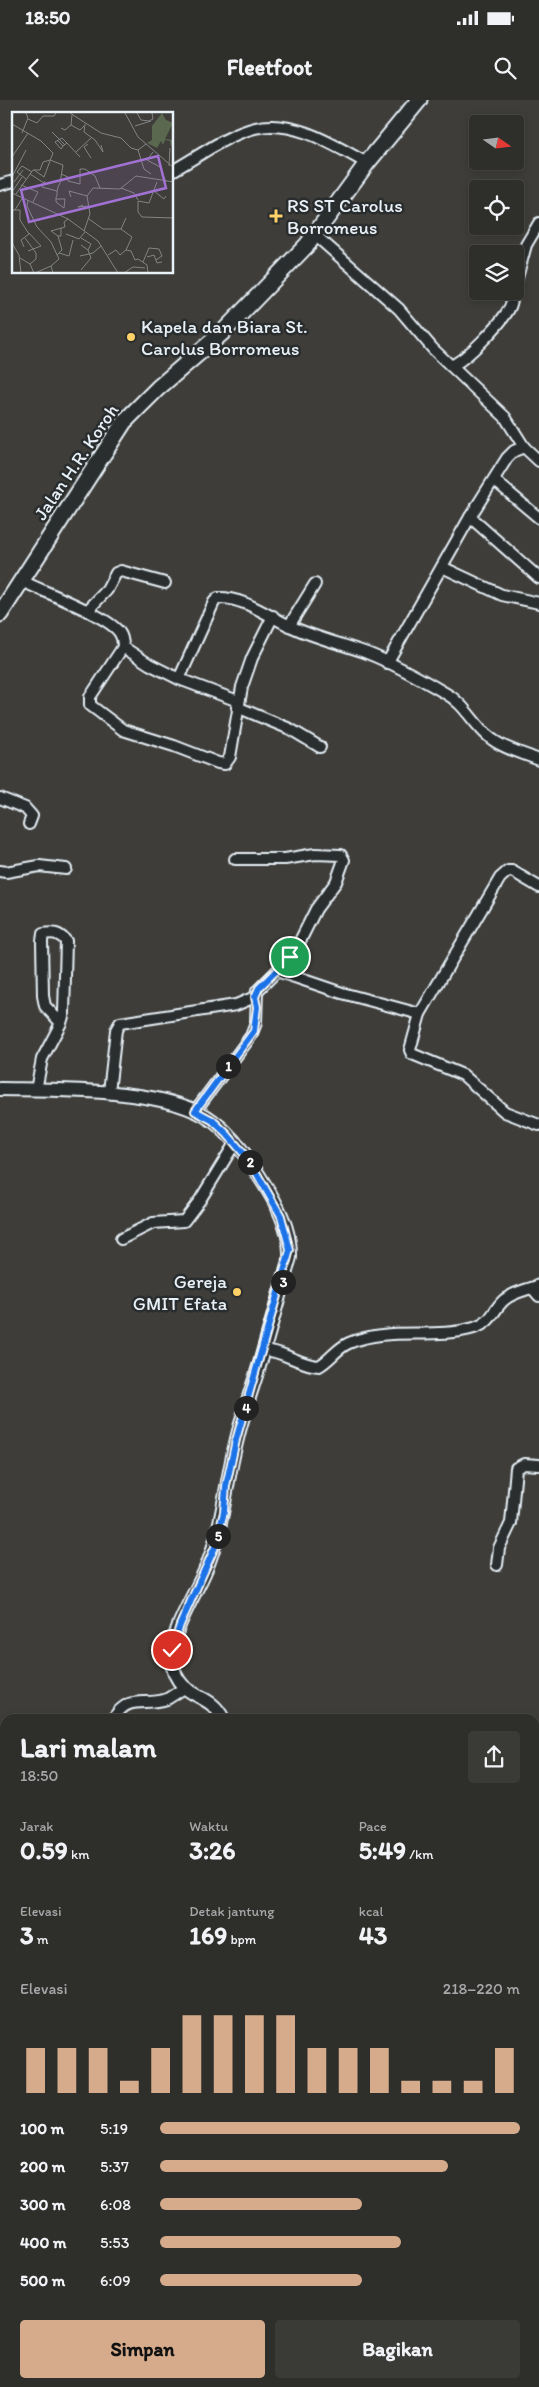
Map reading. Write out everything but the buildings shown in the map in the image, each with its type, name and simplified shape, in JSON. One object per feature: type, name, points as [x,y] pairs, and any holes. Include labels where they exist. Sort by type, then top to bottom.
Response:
[{"type":"main road","name":"Jalan H.R. Koroh","points":[[0,614],[100,456],[124,422],[158,388],[235,320],[315,235],[367,163],[419,100]]},
{"type":"street","points":[[174,170],[237,135],[264,126],[291,128],[326,141],[367,163]]},
{"type":"street","points":[[524,252],[526,245],[539,224]]},
{"type":"street","points":[[315,235],[400,309],[433,349],[505,417],[524,447],[539,461]]},
{"type":"street","points":[[451,366],[477,348],[510,307],[512,300]]},
{"type":"street","points":[[387,664],[470,517],[506,458],[514,451],[524,447]]},
{"type":"street","points":[[494,480],[539,518]]},
{"type":"street","points":[[470,517],[539,578]]},
{"type":"street","points":[[442,567],[502,595],[539,603]]},
{"type":"street","points":[[87,611],[107,590],[116,573],[121,571],[165,583]]},
{"type":"street","points":[[22,581],[87,611],[117,630],[123,646],[149,664],[290,729],[320,747]]},
{"type":"street","points":[[289,626],[315,584]]},
{"type":"street","points":[[179,679],[216,600],[221,598],[273,616],[289,626],[367,653],[455,700],[496,742],[539,760]]},
{"type":"street","points":[[123,646],[89,701],[96,711],[123,730],[225,764],[230,757],[238,704],[252,658],[273,616]]},
{"type":"street","points":[[0,798],[27,810],[32,816],[29,824]]},
{"type":"street","points":[[109,1092],[116,1030],[120,1023],[236,1005],[255,997],[262,984],[277,971],[298,945],[316,909],[331,891],[344,858],[333,853],[285,859],[235,858]]},
{"type":"street","points":[[0,871],[6,872],[39,866],[66,869]]},
{"type":"street","points":[[539,887],[512,871],[508,871],[500,878],[420,1014],[410,1050],[412,1054],[463,1075],[505,1112],[539,1125]]},
{"type":"street","points":[[36,1090],[42,1059],[61,1023],[64,1013],[66,941],[57,933],[43,934],[43,996],[45,1006],[61,1023]]},
{"type":"street","points":[[277,971],[342,993],[420,1014]]},
{"type":"street","points":[[195,1111],[254,1031],[257,1007],[255,997]]},
{"type":"street","points":[[0,1089],[109,1092],[179,1104],[195,1111],[212,1120],[235,1143],[265,1185],[281,1216],[289,1241],[290,1257],[236,1440],[226,1486],[224,1512],[215,1547],[174,1641],[172,1650],[173,1666],[178,1681],[184,1688],[214,1706],[220,1714]]},
{"type":"street","points":[[121,1239],[153,1223],[184,1221],[200,1200],[235,1143]]},
{"type":"street","points":[[264,1350],[277,1350],[306,1365],[318,1366],[346,1344],[362,1338],[383,1334],[466,1330],[480,1326],[495,1314],[504,1300],[537,1290]]},
{"type":"street","points":[[497,1565],[500,1548],[511,1523],[516,1468],[524,1464],[539,1465]]},
{"type":"street","points":[[117,1714],[121,1708],[129,1703],[166,1699],[184,1688]]},
{"type":"place","name":"RS ST Carolus Borromeus","points":[[276,216]]},
{"type":"place","name":"Kapela dan Biara St. Carolus Borromeus","points":[[131,337]]},
{"type":"place","name":"Gereja GMIT Efata","points":[[237,1292]]},
{"type":"route","points":[[172,1650],[180,1625],[215,1547],[224,1512],[226,1486],[236,1440],[290,1257],[289,1241],[281,1216],[249,1160],[227,1134],[212,1120],[195,1111],[252,1036],[256,1023],[257,1007],[255,997],[257,991],[290,957]]}]
